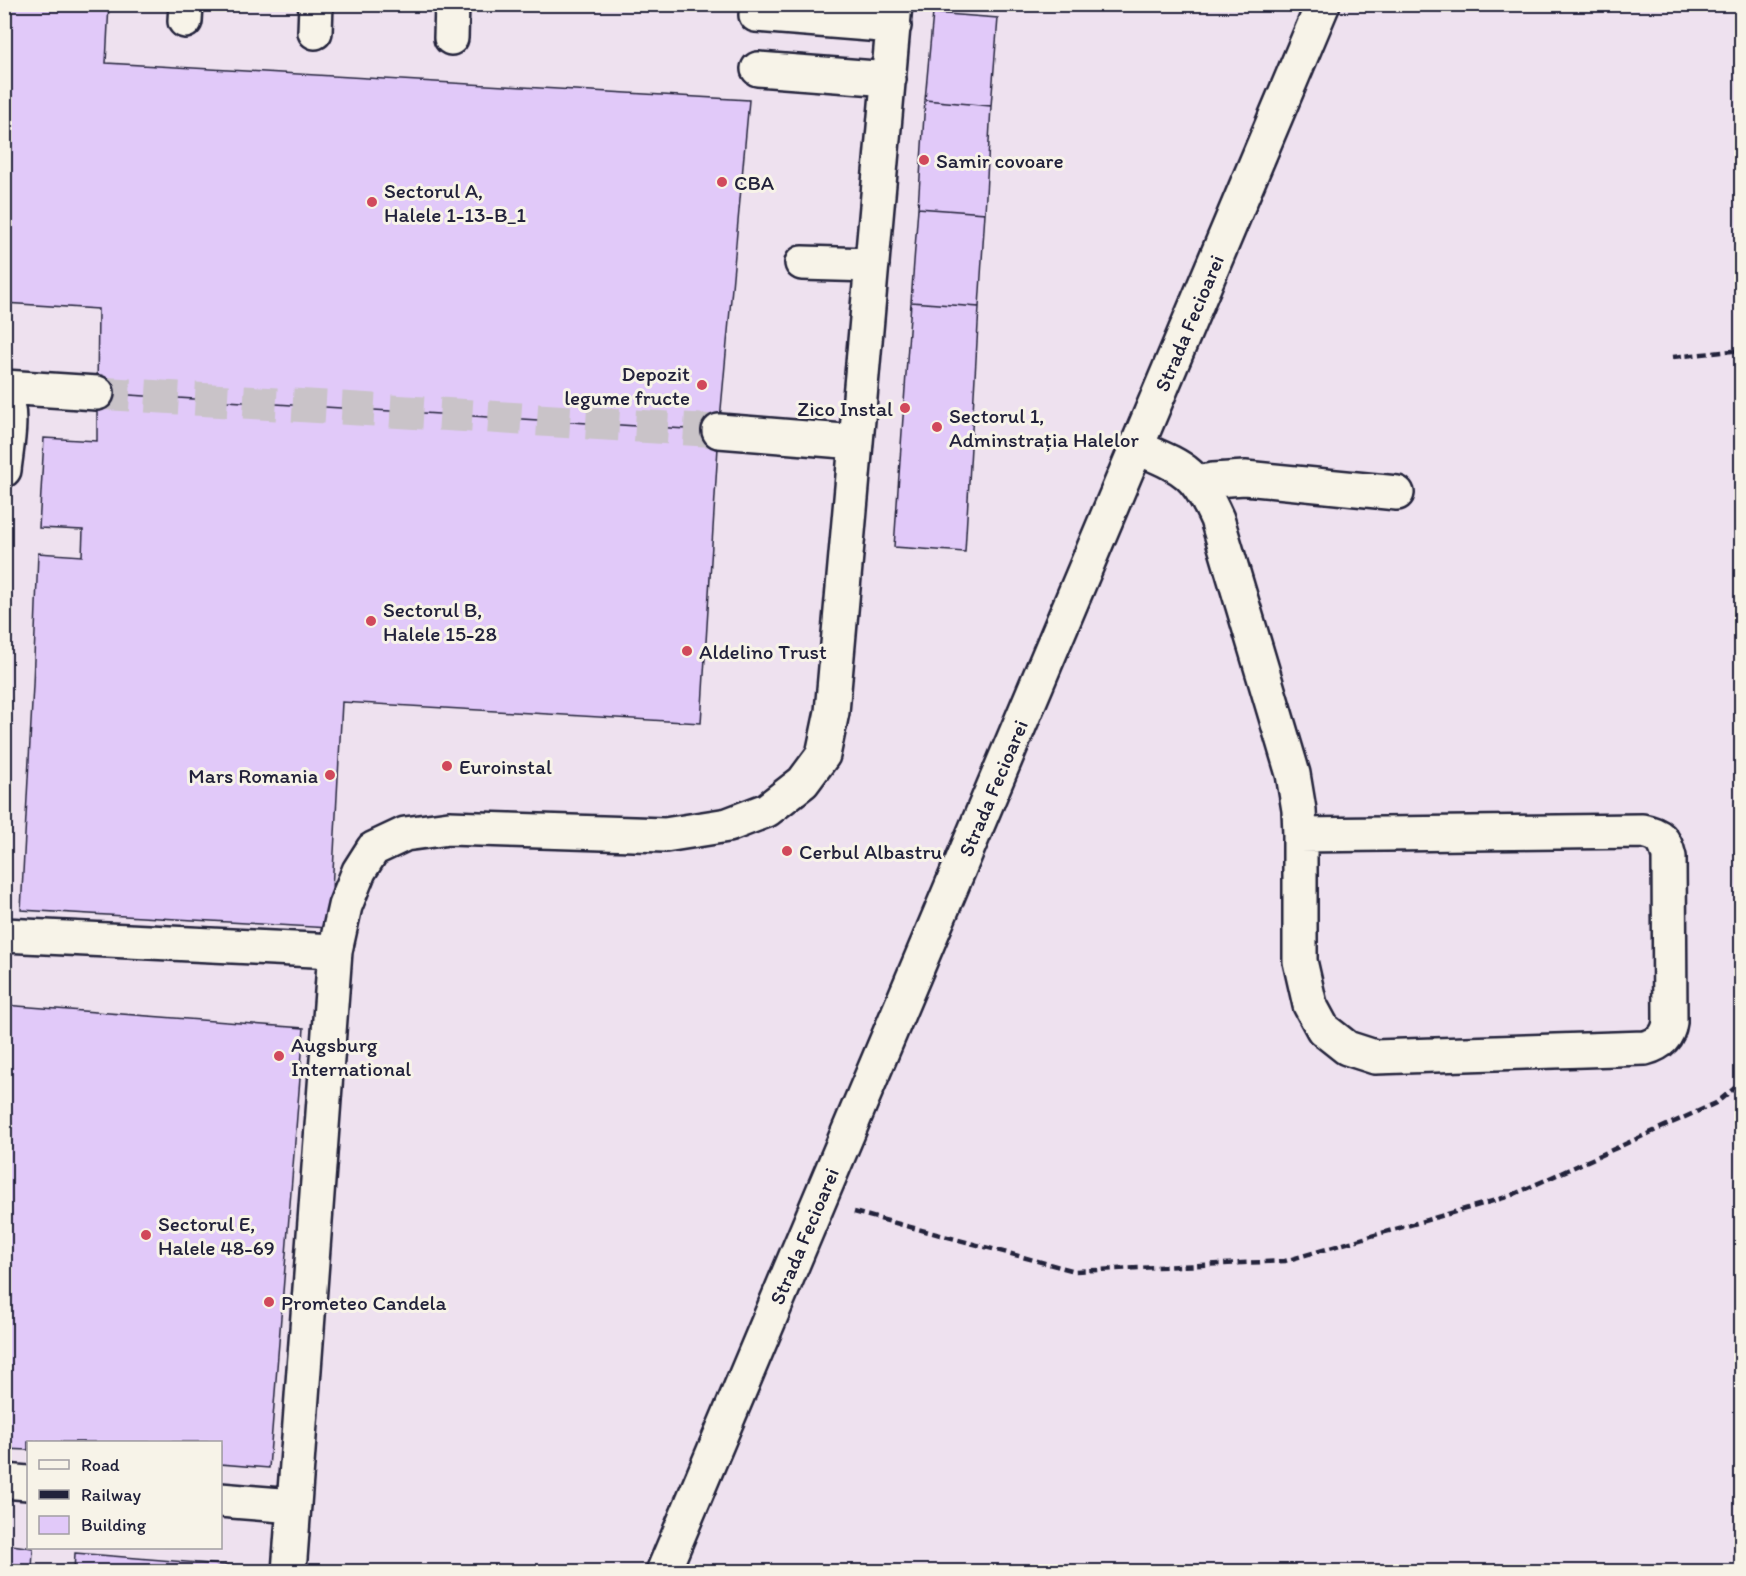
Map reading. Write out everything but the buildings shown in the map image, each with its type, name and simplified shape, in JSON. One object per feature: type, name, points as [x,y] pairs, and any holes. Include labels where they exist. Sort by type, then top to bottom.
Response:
[{"type":"street","points":[[451,38],[452,4]]},
{"type":"street","name":"Strada Fecioarei","points":[[663,1572],[1323,4]]},
{"type":"street","points":[[289,1572],[335,951],[345,906],[359,871],[373,849],[405,834],[448,828],[665,835],[728,825],[768,810],[803,782],[823,755],[832,712],[894,15],[756,15]]},
{"type":"street","points":[[758,69],[889,79]]},
{"type":"street","points":[[802,263],[872,265]]},
{"type":"street","points":[[4,387],[97,393]]},
{"type":"street","points":[[4,396],[8,402],[9,412],[4,470]]},
{"type":"street","points":[[719,431],[856,442]]},
{"type":"street","points":[[1136,447],[1177,464],[1198,483],[1217,519],[1293,774],[1299,810],[1300,835],[1300,961],[1310,1005],[1323,1029],[1347,1048],[1376,1057],[1645,1048],[1655,1046],[1669,1032],[1669,857],[1667,847],[1653,832],[1300,835]]},
{"type":"street","points":[[1198,483],[1245,478],[1397,493]]},
{"type":"street","points":[[4,935],[335,951]]},
{"type":"street","points":[[4,1481],[27,1483]]},
{"type":"street","points":[[222,1500],[294,1506]]},
{"type":"shaded area","points":[[5,5],[1741,5],[1741,1571],[5,1572]]},
{"type":"tunnel","points":[[97,393],[719,431]]},
{"type":"railway","points":[[1673,357],[1742,350]]},
{"type":"railway","points":[[854,1212],[1075,1271],[1285,1261],[1510,1196],[1716,1103],[1742,1082]]},
{"type":"place","name":"Samir covoare","points":[[924,160]]},
{"type":"place","name":"CBA","points":[[722,182]]},
{"type":"place","name":"Sectorul A, Halele 1-13-B_1","points":[[372,202]]},
{"type":"place","name":"Depozit legume fructe","points":[[702,385]]},
{"type":"place","name":"Zico Instal","points":[[905,408]]},
{"type":"place","name":"Sectorul 1, Adminstrația Halelor","points":[[937,427]]},
{"type":"place","name":"Sectorul B, Halele 15-28","points":[[371,621]]},
{"type":"place","name":"Aldelino Trust","points":[[687,651]]},
{"type":"place","name":"Euroinstal","points":[[447,766]]},
{"type":"place","name":"Mars Romania","points":[[330,775]]},
{"type":"place","name":"Cerbul Albastru","points":[[787,851]]},
{"type":"place","name":"Augsburg International","points":[[279,1056]]},
{"type":"place","name":"Sectorul E, Halele 48-69","points":[[146,1235]]},
{"type":"place","name":"Prometeo Candela","points":[[269,1302]]}]
